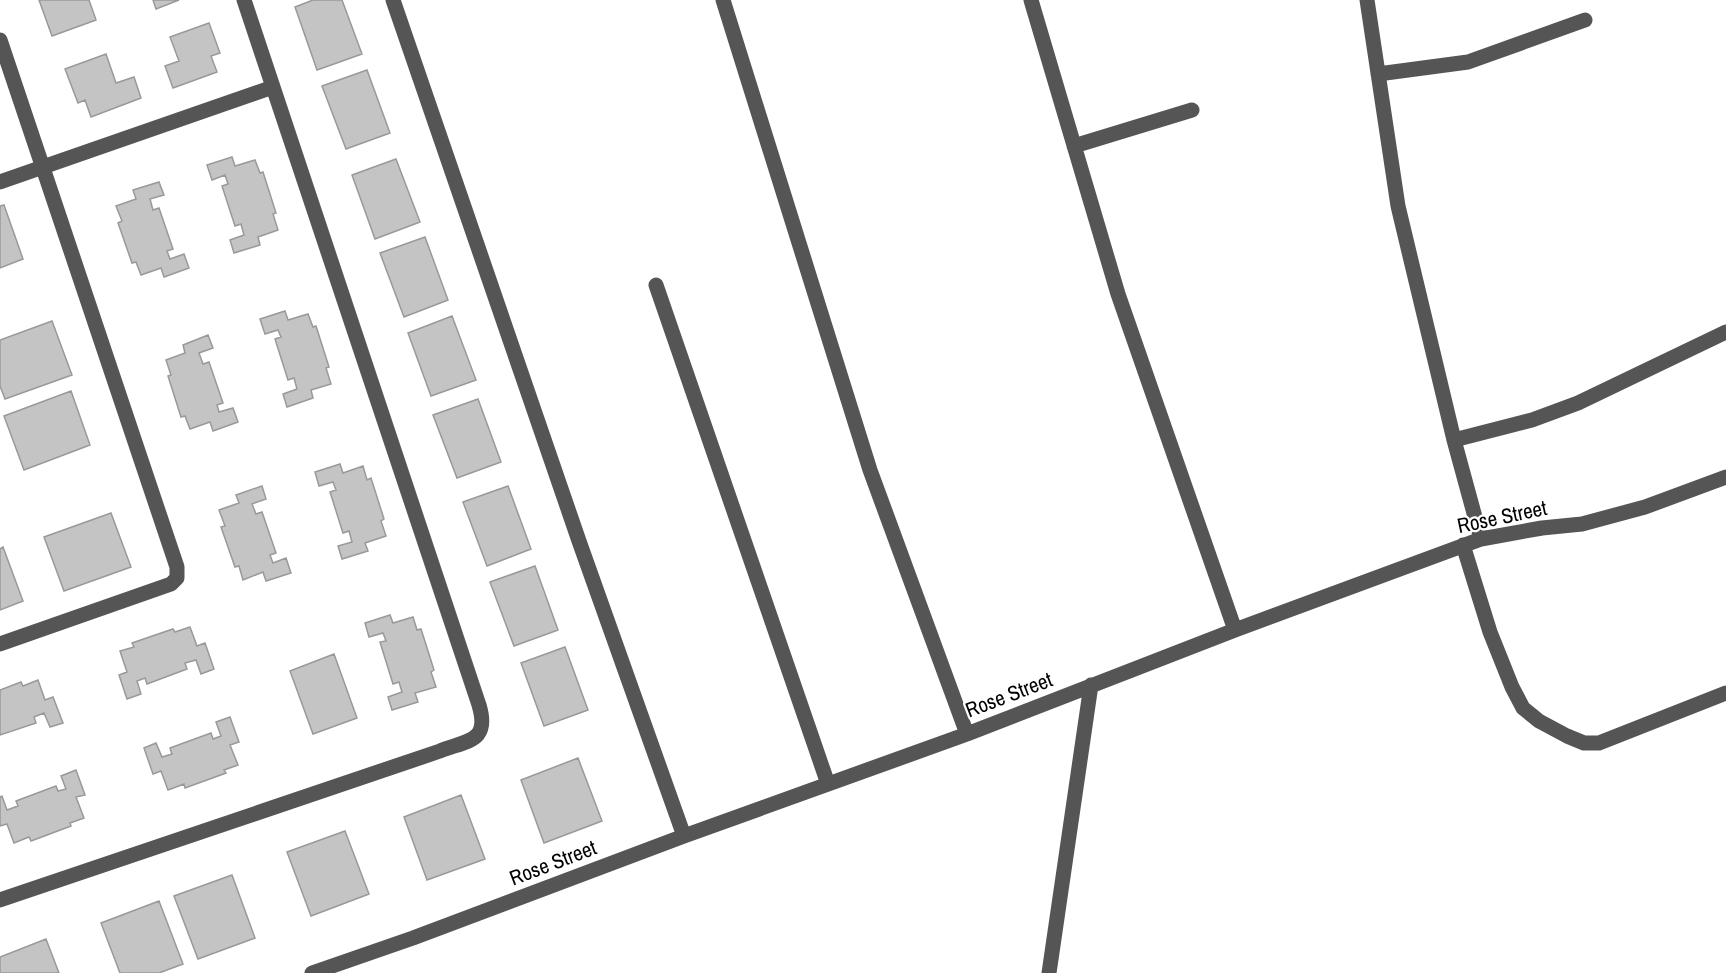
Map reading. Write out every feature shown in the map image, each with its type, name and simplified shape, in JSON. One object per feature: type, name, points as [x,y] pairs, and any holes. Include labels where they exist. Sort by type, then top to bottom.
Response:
[{"type":"street","points":[[0,900],[440,751],[475,738],[480,733],[482,716],[479,705],[244,0]]},
{"type":"street","points":[[393,0],[579,541],[684,836]]},
{"type":"street","points":[[723,0],[870,470],[967,734]]},
{"type":"street","points":[[1031,0],[1118,294],[1235,630]]},
{"type":"street","points":[[1367,0],[1398,206],[1480,538]]},
{"type":"street","points":[[1378,74],[1468,62],[1585,20]]},
{"type":"street","points":[[0,40],[177,567],[177,578],[171,584],[0,644]]},
{"type":"street","points":[[0,182],[273,87]]},
{"type":"street","points":[[1074,146],[1192,110]]},
{"type":"street","points":[[657,285],[828,784]]},
{"type":"street","points":[[1454,440],[1532,420],[1578,404],[1726,332]]},
{"type":"street","name":"Rose Street","points":[[312,973],[967,734],[1480,538],[1603,519],[1645,507],[1726,477]]},
{"type":"street","points":[[1463,545],[1490,632],[1512,687],[1523,708],[1539,721],[1584,743],[1599,743],[1726,693]]},
{"type":"street","points":[[1049,973],[1091,685]]},
{"type":"building","points":[[39,0],[89,0],[96,20],[52,36]]},
{"type":"building","points":[[153,0],[179,0],[156,9]]},
{"type":"building","points":[[313,0],[342,0],[362,54],[317,70],[295,7]]},
{"type":"building","points":[[209,23],[220,53],[211,56],[217,72],[173,88],[165,66],[179,61],[170,37]]},
{"type":"building","points":[[106,54],[116,83],[134,77],[141,98],[91,117],[85,100],[78,103],[65,69]]},
{"type":"building","points":[[367,70],[390,133],[346,149],[322,86]]},
{"type":"building","points":[[232,157],[235,166],[255,160],[260,173],[263,172],[276,213],[273,214],[278,230],[258,237],[260,245],[234,253],[230,240],[244,235],[241,224],[235,226],[222,186],[228,184],[225,175],[212,180],[207,165]]},
{"type":"building","points":[[396,159],[420,222],[375,239],[352,175]]},
{"type":"building","points":[[159,182],[164,195],[150,199],[153,210],[159,208],[173,249],[167,251],[170,259],[184,254],[189,268],[164,277],[161,268],[141,275],[136,262],[132,263],[118,223],[122,221],[116,206],[136,199],[133,190]]},
{"type":"building","points":[[4,205],[23,259],[0,268],[0,206]]},
{"type":"building","points":[[425,237],[448,300],[404,317],[380,253]]},
{"type":"building","points":[[285,311],[288,320],[308,314],[313,327],[316,326],[329,367],[326,368],[331,384],[311,390],[313,398],[287,407],[283,394],[297,389],[294,378],[288,380],[275,339],[281,337],[278,330],[265,334],[260,319]]},
{"type":"building","points":[[452,316],[476,380],[431,396],[408,333]]},
{"type":"building","points":[[52,321],[72,375],[5,399],[0,386],[0,340]]},
{"type":"building","points":[[208,335],[213,348],[199,353],[203,364],[209,362],[223,403],[217,405],[219,412],[233,408],[238,422],[213,431],[210,422],[190,429],[185,416],[181,417],[168,376],[171,375],[166,360],[185,353],[183,345]]},
{"type":"building","points":[[71,391],[90,445],[24,470],[4,416]]},
{"type":"building","points":[[478,399],[501,462],[457,478],[433,415]]},
{"type":"building","points":[[340,464],[343,473],[363,466],[367,480],[371,478],[384,519],[381,521],[386,536],[365,543],[368,551],[342,559],[338,546],[352,542],[349,531],[343,533],[330,492],[336,490],[333,482],[319,486],[315,472]]},
{"type":"building","points":[[262,486],[266,499],[252,504],[256,514],[262,512],[276,553],[270,555],[273,563],[286,558],[291,573],[266,581],[263,572],[243,580],[239,566],[235,567],[221,527],[225,526],[219,510],[239,503],[236,495]]},
{"type":"building","points":[[508,486],[531,549],[487,566],[463,502]]},
{"type":"building","points":[[111,513],[131,567],[64,591],[44,537]]},
{"type":"building","points":[[3,547],[23,601],[0,610],[0,549]]},
{"type":"building","points":[[535,566],[558,630],[514,646],[490,582]]},
{"type":"building","points":[[390,615],[393,623],[413,617],[417,630],[421,629],[434,670],[431,672],[436,687],[415,693],[418,702],[392,710],[388,697],[402,692],[399,682],[393,684],[380,642],[386,641],[383,633],[369,637],[365,623]]},
{"type":"building","points":[[190,627],[197,646],[205,643],[214,669],[201,674],[196,660],[185,663],[187,669],[147,684],[145,678],[137,681],[141,694],[127,699],[119,675],[127,672],[120,651],[134,647],[132,643],[173,629],[175,632]]},
{"type":"building","points":[[565,647],[588,710],[544,726],[521,663]]},
{"type":"building","points":[[334,654],[357,718],[313,734],[290,671]]},
{"type":"building","points":[[38,680],[45,700],[53,697],[63,723],[50,727],[44,713],[34,717],[36,723],[0,735],[0,690],[21,682],[23,686]]},
{"type":"building","points":[[230,717],[239,742],[230,745],[238,765],[224,770],[226,773],[185,788],[184,784],[168,790],[161,771],[153,774],[144,748],[156,743],[162,757],[172,754],[170,748],[211,733],[213,739],[221,736],[216,722]]},
{"type":"building","points":[[578,758],[602,821],[544,843],[521,780]]},
{"type":"building","points":[[76,770],[85,795],[76,797],[84,818],[70,823],[71,826],[31,841],[29,837],[14,843],[7,824],[0,826],[0,797],[2,796],[7,810],[18,806],[16,801],[56,786],[58,791],[66,789],[61,776]]},
{"type":"building","points":[[461,795],[485,859],[427,880],[404,817]]},
{"type":"building","points":[[345,831],[369,894],[311,916],[287,852]]},
{"type":"building","points":[[232,875],[255,938],[198,959],[174,896]]},
{"type":"building","points":[[159,901],[183,964],[159,973],[120,973],[101,923]]},
{"type":"building","points":[[46,939],[59,973],[0,973],[0,957]]}]
